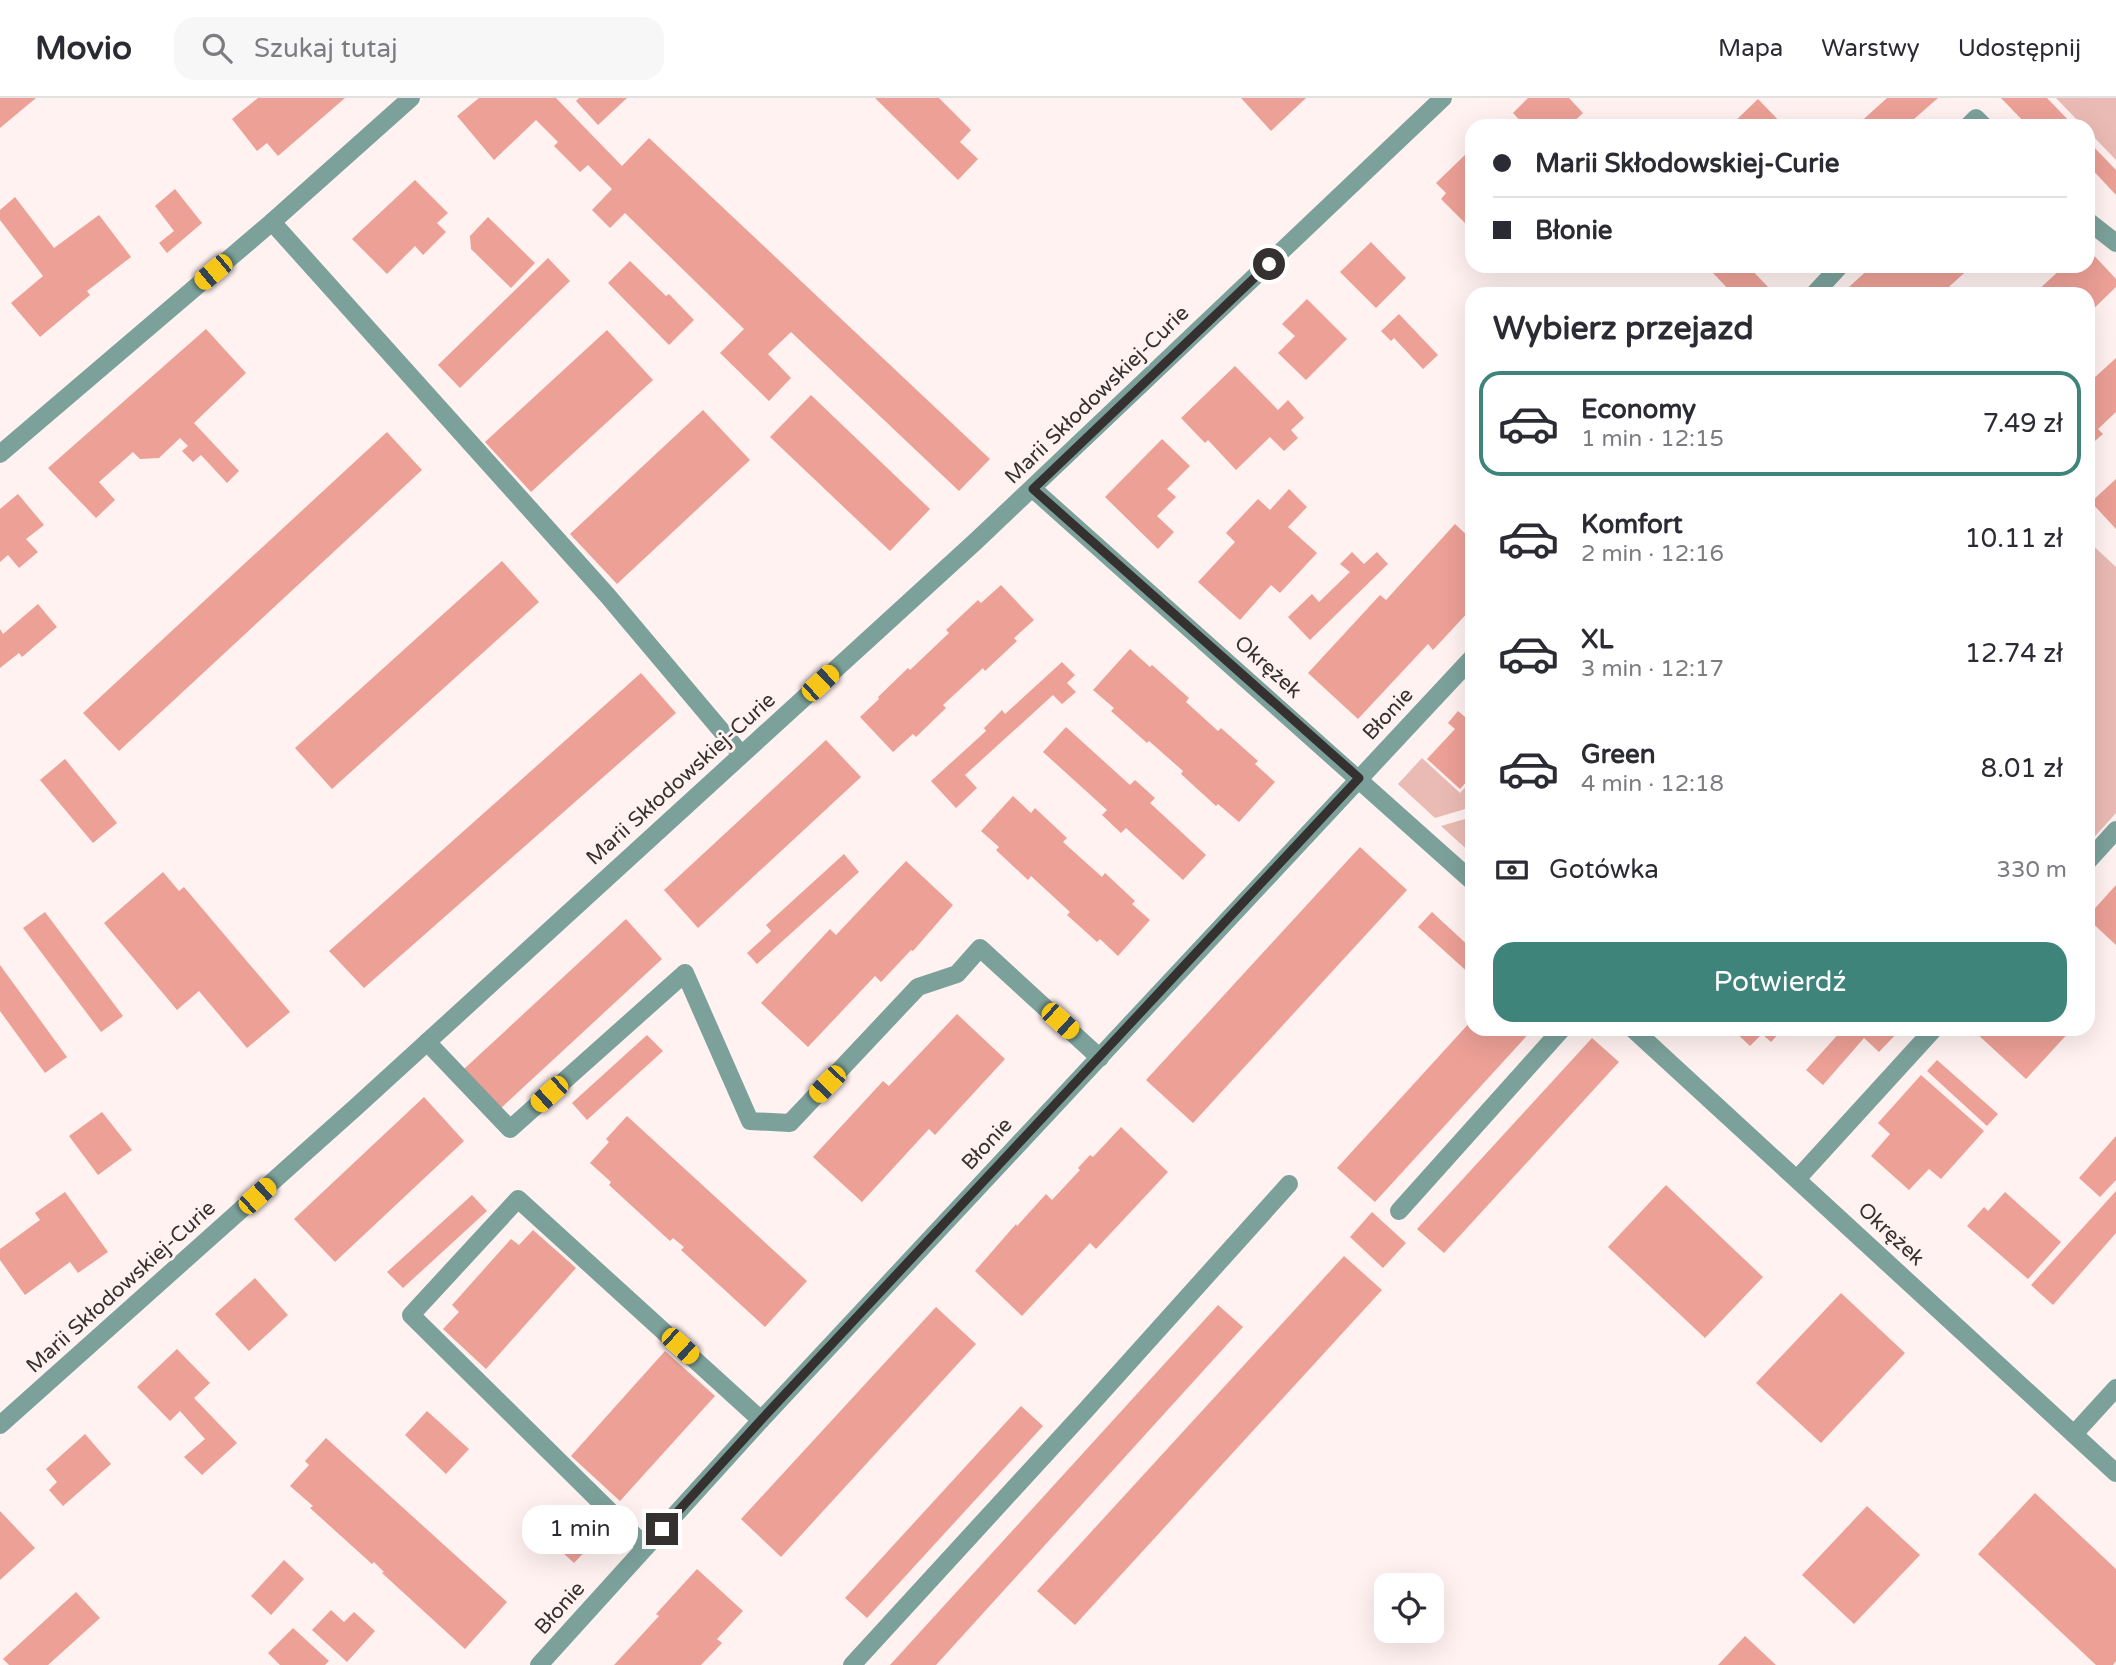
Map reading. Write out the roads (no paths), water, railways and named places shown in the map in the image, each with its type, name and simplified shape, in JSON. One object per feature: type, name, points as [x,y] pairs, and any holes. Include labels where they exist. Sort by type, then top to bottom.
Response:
[{"type":"street","points":[[0,454],[272,222],[411,98]]},
{"type":"street","name":"Marii Skłodowskiej-Curie","points":[[0,1425],[168,1277],[1033,489],[1443,98]]},
{"type":"street","points":[[272,222],[607,594],[741,754]]},
{"type":"street","points":[[2095,226],[2116,243]]},
{"type":"street","points":[[1820,287],[1834,273]]},
{"type":"street","name":"Okrężek","points":[[1033,489],[1465,875]]},
{"type":"street","name":"Błonie","points":[[539,1665],[761,1420],[1465,665]]},
{"type":"street","points":[[2095,853],[2116,830]]},
{"type":"street","points":[[427,1042],[510,1129],[685,973],[750,1121],[790,1123],[918,987],[957,974],[980,948],[1100,1058]]},
{"type":"street","points":[[1399,1210],[1556,1036]]},
{"type":"street","name":"Okrężek","points":[[1641,1036],[2116,1473]]},
{"type":"street","points":[[1798,1178],[1928,1036]]},
{"type":"street","points":[[852,1665],[1086,1411],[1289,1184]]},
{"type":"street","points":[[646,1547],[411,1315],[518,1199],[761,1420]]},
{"type":"street","points":[[2074,1434],[2116,1388]]}]
